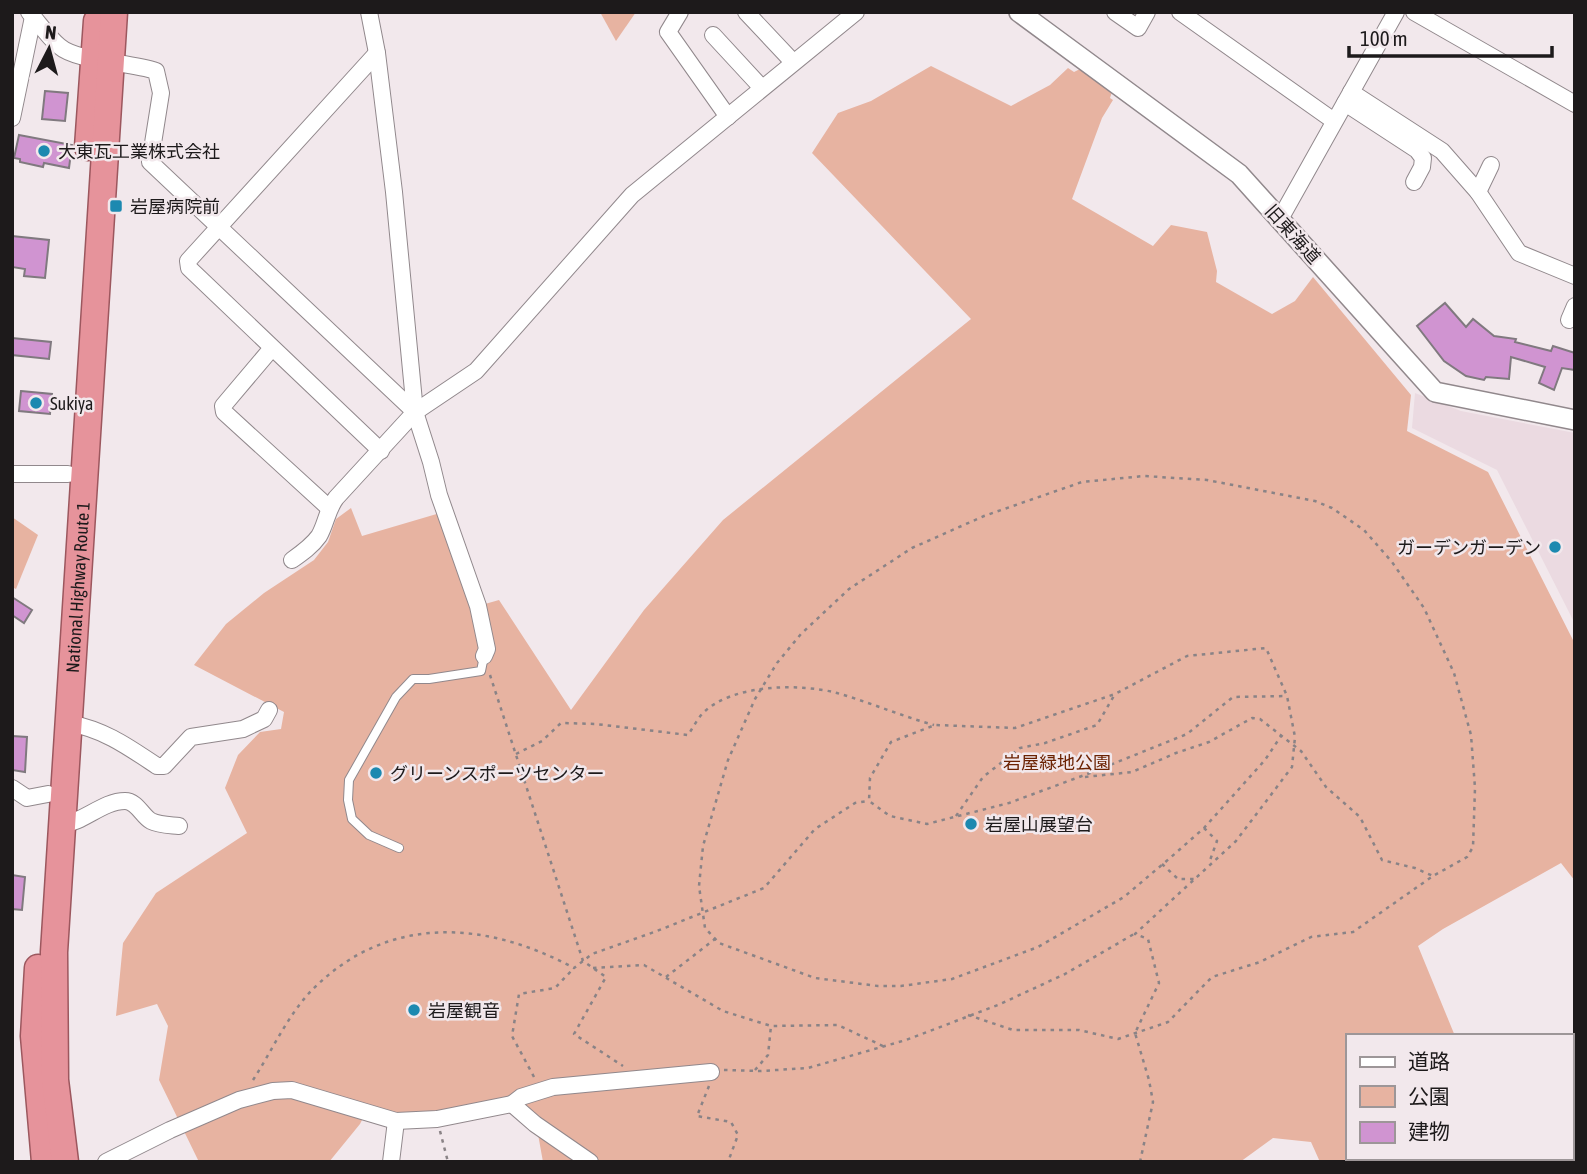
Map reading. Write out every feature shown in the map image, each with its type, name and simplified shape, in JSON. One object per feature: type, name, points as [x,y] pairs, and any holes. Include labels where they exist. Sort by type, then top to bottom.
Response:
[{"type":"highway","name":"National Highway Route 1","points":[[65,1162],[55,1080],[54,952],[69,723],[103,60],[98,12]]},
{"type":"highway","name":"National Highway Route 1","points":[[45,1162],[34,1036],[48,794],[68,474],[103,60],[114,12]]},
{"type":"street","points":[[369,12],[377,53],[394,192],[415,412],[439,495],[478,606],[486,649],[484,656]]},
{"type":"street","points":[[680,12],[668,32],[728,117]]},
{"type":"street","points":[[746,12],[793,62]]},
{"type":"street","points":[[292,560],[320,534],[329,508],[415,412],[476,371],[632,195],[856,12]]},
{"type":"street","name":"旧東海道","points":[[1018,12],[1239,174],[1434,392],[1575,420]]},
{"type":"street","points":[[1115,12],[1138,28],[1147,12]]},
{"type":"street","points":[[1180,12],[1334,121]]},
{"type":"street","points":[[1279,219],[1396,12]]},
{"type":"street","points":[[1414,12],[1575,104]]},
{"type":"street","points":[[31,15],[59,47],[72,55],[141,66],[156,71],[161,93],[150,162],[415,412]]},
{"type":"street","points":[[12,118],[31,15]]},
{"type":"street","points":[[713,35],[762,88]]},
{"type":"street","points":[[377,53],[187,261],[189,268],[381,451]]},
{"type":"street","points":[[1348,98],[1417,150],[1423,158],[1422,167],[1414,182]]},
{"type":"street","points":[[1348,98],[1442,151],[1478,192],[1519,253],[1575,276]]},
{"type":"street","points":[[1478,192],[1491,165]]},
{"type":"street","points":[[272,348],[223,406],[224,411],[329,508]]},
{"type":"street","points":[[12,474],[68,474]]},
{"type":"street","points":[[69,723],[111,736],[157,766],[164,766],[191,737],[243,729],[264,719],[269,710]]},
{"type":"street","points":[[12,788],[27,798],[48,794]]},
{"type":"street","points":[[62,825],[76,823],[106,807],[125,801],[133,804],[150,821],[179,826]]},
{"type":"street","points":[[106,1162],[239,1100],[274,1091],[292,1090],[396,1121],[437,1119],[512,1104],[536,1091],[570,1084],[711,1072]]},
{"type":"street","points":[[512,1104],[590,1162]]},
{"type":"street","points":[[391,1162],[396,1121]]},
{"type":"lane","points":[[399,848],[369,835],[352,819],[348,800],[349,780],[396,696],[413,679],[481,671],[484,656]]},
{"type":"path","points":[[968,1015],[1013,1030],[1079,1030],[1118,1039],[1168,1022],[1212,977],[1260,962],[1311,937],[1353,932],[1433,876],[1467,857],[1473,847],[1475,788],[1471,735],[1454,673],[1424,608],[1392,562],[1364,530],[1315,500],[1207,480],[1144,476],[1082,482],[984,516],[912,548],[849,589],[801,634],[777,663],[761,690],[728,760],[703,846],[699,886],[705,928],[719,943],[815,978],[878,986],[901,986],[952,979],[1038,947],[1124,897],[1204,828],[1265,760],[1281,736]]},
{"type":"path","points":[[516,754],[542,741],[561,723],[596,724],[688,735],[703,713],[728,696],[776,687],[835,693],[935,725],[1015,728],[1115,694],[1187,656],[1266,648],[1287,696],[1295,737],[1292,767],[1236,841],[1135,934],[1065,974],[999,1005],[885,1047],[808,1068],[732,1069],[711,1072],[708,1090],[697,1116],[731,1122],[738,1135],[728,1162]]},
{"type":"path","points":[[484,656],[583,961],[606,977],[574,1034],[627,1069],[608,1082]]},
{"type":"path","points":[[955,817],[982,777],[1020,748],[1045,743],[1097,725],[1115,694]]},
{"type":"path","points":[[536,1091],[534,1076],[512,1036],[519,994],[555,988],[592,954],[764,888],[815,829],[855,803],[869,801],[890,816],[927,824],[1009,803],[1187,734],[1233,697],[1287,696]]},
{"type":"path","points":[[1078,778],[1132,772],[1209,742],[1252,718],[1260,719],[1301,751],[1326,788],[1360,817],[1382,860],[1415,868],[1433,876]]},
{"type":"path","points":[[869,801],[870,778],[891,743],[935,725]]},
{"type":"path","points":[[1204,828],[1217,841],[1208,866]]},
{"type":"path","points":[[1162,864],[1178,878],[1195,879]]},
{"type":"path","points":[[239,1100],[286,1024],[312,991],[346,962],[370,948],[418,933],[469,933],[541,951],[574,968]]},
{"type":"path","points":[[1135,934],[1148,939],[1159,983],[1135,1032],[1153,1102],[1140,1162]]},
{"type":"path","points":[[1135,934],[1150,938]]},
{"type":"path","points":[[666,977],[715,939]]},
{"type":"path","points":[[593,968],[645,965],[723,1011],[771,1026],[838,1025],[885,1047]]},
{"type":"path","points":[[755,1070],[768,1055],[771,1026]]},
{"type":"path","points":[[437,1119],[449,1162]]},
{"type":"shaded area","name":"ガーデンガーデン","points":[[1415,393],[1461,411],[1575,433],[1575,624],[1497,470],[1412,428]]},
{"type":"green space","points":[[600,12],[636,12],[616,41]]},
{"type":"green space","name":"岩屋緑地公園","points":[[931,66],[1011,106],[1050,85],[1068,68],[1074,72],[1080,69],[1112,92],[1110,98],[1113,100],[1102,118],[1072,199],[1153,246],[1171,225],[1207,232],[1217,271],[1216,282],[1272,314],[1295,301],[1313,277],[1411,395],[1407,431],[1488,472],[1575,644],[1575,881],[1561,863],[1443,929],[1418,946],[1454,1034],[1346,1034],[1346,1160],[1441,1162],[1320,1162],[1311,1142],[1273,1138],[1240,1162],[543,1162],[536,1123],[511,1104],[423,1117],[364,1116],[329,1162],[199,1162],[159,1080],[168,1026],[157,1004],[116,1016],[123,943],[156,893],[247,833],[225,788],[238,755],[260,732],[281,729],[284,712],[194,665],[226,624],[264,593],[314,560],[328,542],[336,519],[351,508],[362,536],[440,513],[478,606],[499,600],[571,710],[644,610],[723,520],[971,319],[812,153],[838,113],[871,101]]},
{"type":"green space","points":[[12,517],[38,535],[16,589],[12,587]]},
{"type":"building","points":[[45,91],[68,93],[65,121],[42,119]]},
{"type":"building","name":"大東瓦工業株式会社","points":[[19,135],[72,145],[69,168],[44,163],[43,167],[20,162],[20,159],[14,158]]},
{"type":"building","points":[[12,236],[49,240],[45,278],[24,276],[25,269],[12,267]]},
{"type":"building","points":[[1445,303],[1466,327],[1473,319],[1494,336],[1516,339],[1515,342],[1551,351],[1553,346],[1575,353],[1575,370],[1562,368],[1554,390],[1539,383],[1545,367],[1511,357],[1509,379],[1486,377],[1484,380],[1466,376],[1444,361],[1417,326]]},
{"type":"building","points":[[12,338],[51,342],[49,359],[12,355]]},
{"type":"building","name":"Sukiya","points":[[21,391],[52,394],[50,414],[19,411]]},
{"type":"building","points":[[12,597],[32,610],[24,623],[12,615]]},
{"type":"building","points":[[12,736],[27,737],[25,772],[12,770]]},
{"type":"building","points":[[12,875],[25,877],[22,910],[12,909]]},
{"type":"place","name":"大東瓦工業株式会社","points":[[44,151]]},
{"type":"place","name":"岩屋病院前","points":[[116,206]]},
{"type":"place","name":"Sukiya","points":[[36,403]]},
{"type":"place","name":"ガーデンガーデン","points":[[1555,547]]},
{"type":"place","name":"グリーンスポーツセンター","points":[[376,773]]},
{"type":"place","name":"岩屋山展望台","points":[[971,824]]},
{"type":"place","name":"岩屋観音","points":[[414,1010]]}]
